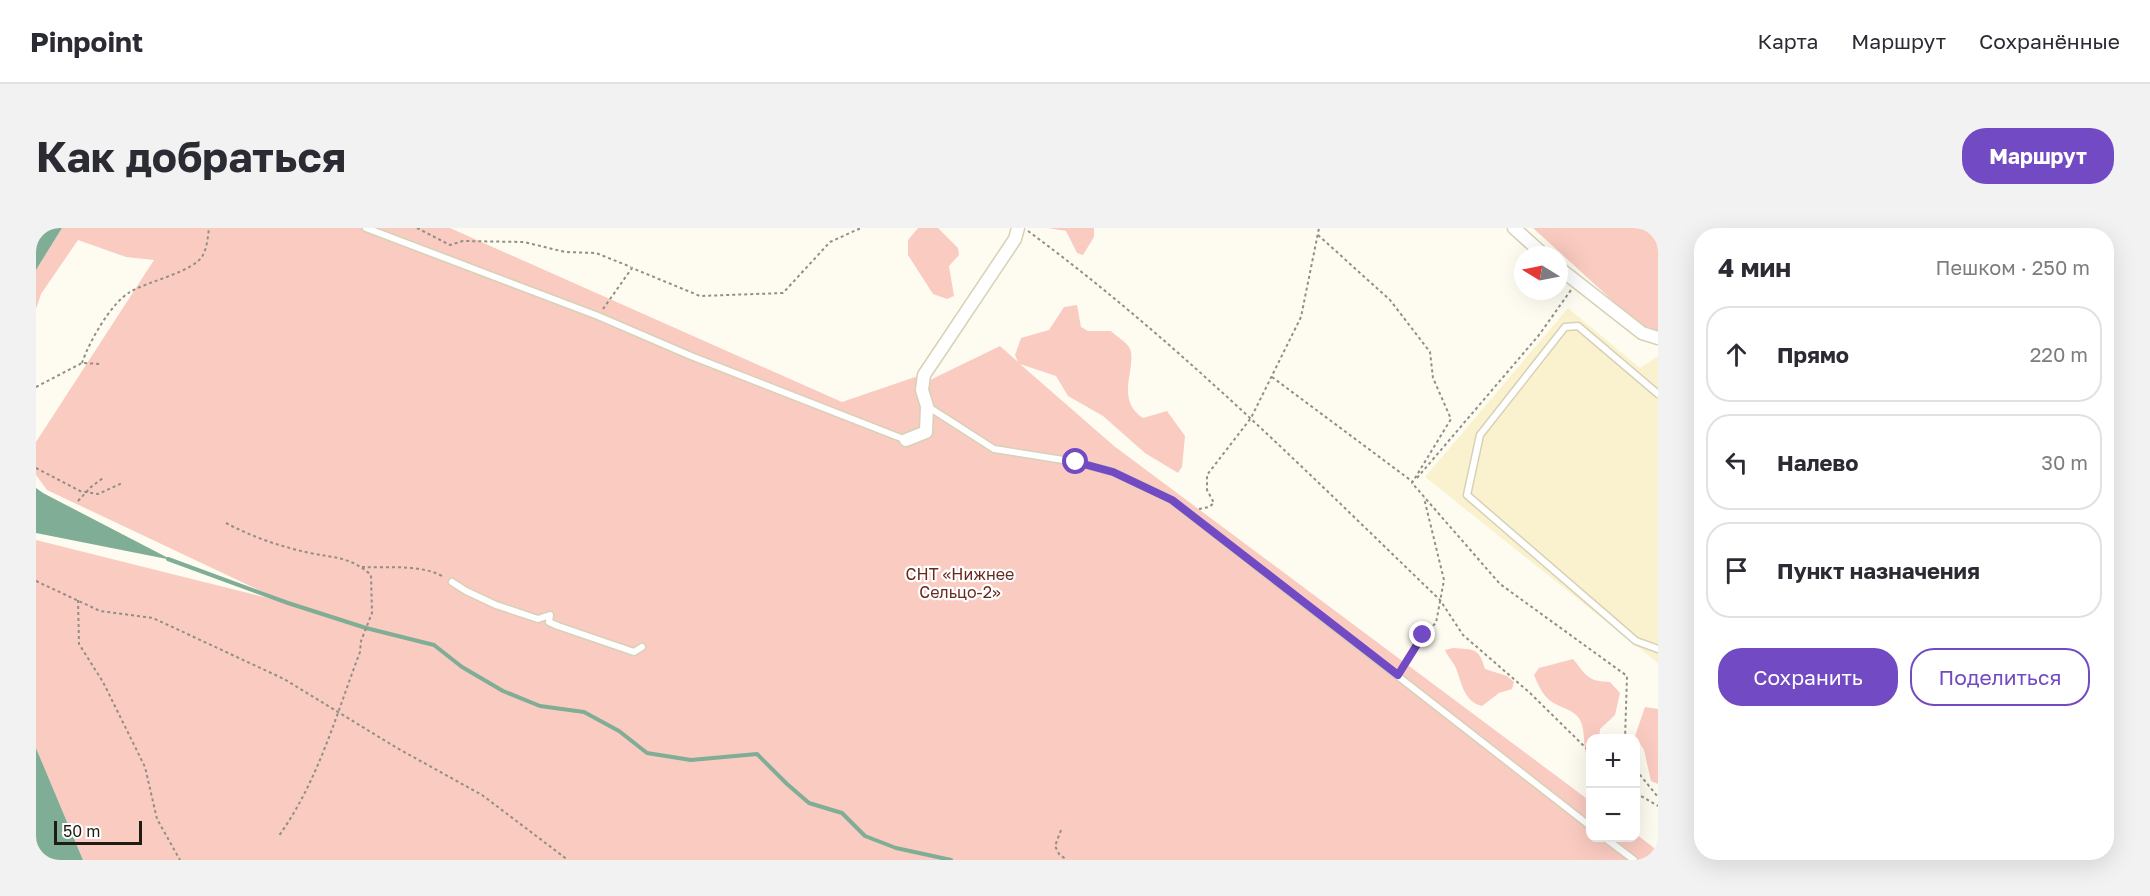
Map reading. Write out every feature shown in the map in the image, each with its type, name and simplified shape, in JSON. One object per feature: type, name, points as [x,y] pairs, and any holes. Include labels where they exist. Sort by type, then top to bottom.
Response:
[{"type":"street","points":[[906,440],[926,432],[927,406],[922,390],[924,375],[1015,239],[1018,228]]},
{"type":"street","points":[[1514,228],[1534,246]]},
{"type":"street","points":[[1568,276],[1642,333],[1658,338]]},
{"type":"lane","points":[[366,228],[598,316],[692,356],[906,440]]},
{"type":"lane","points":[[1658,394],[1578,326],[1565,327],[1480,435],[1467,495],[1636,641],[1658,649]]},
{"type":"lane","points":[[927,406],[994,449],[1076,462],[1113,472],[1172,500],[1586,823]]},
{"type":"lane","points":[[452,582],[496,605],[538,619],[550,615],[549,622],[558,626],[634,652],[642,647]]},
{"type":"lane","points":[[1611,842],[1634,860]]},
{"type":"path","points":[[82,363],[89,342],[128,292],[189,268],[203,255],[208,228]]},
{"type":"path","points":[[417,228],[450,245],[462,242],[524,242],[565,252],[596,254],[700,296],[783,293],[830,242],[861,228]]},
{"type":"path","points":[[1024,228],[1078,268],[1251,418],[1440,600],[1463,635],[1530,693],[1586,748]]},
{"type":"path","points":[[1187,512],[1209,507],[1214,503],[1207,490],[1207,475],[1251,418],[1301,317],[1318,228]]},
{"type":"path","points":[[598,316],[632,268]]},
{"type":"path","points":[[1272,377],[1412,483],[1539,335],[1576,283]]},
{"type":"path","points":[[36,387],[82,363],[100,364]]},
{"type":"path","points":[[36,468],[86,492],[98,494],[122,483]]},
{"type":"path","points":[[78,501],[103,478]]},
{"type":"path","points":[[1398,675],[1423,635],[1436,623],[1444,580],[1423,495]]},
{"type":"path","points":[[226,523],[240,531],[284,547],[312,554],[334,556],[362,567],[436,572],[452,582]]},
{"type":"path","points":[[278,837],[296,813],[314,774],[360,652],[361,641],[372,612],[371,575],[362,567]]},
{"type":"path","points":[[36,580],[100,611],[153,618],[284,679],[397,748],[482,795],[568,860]]},
{"type":"path","points":[[78,600],[79,644],[103,682],[145,767],[157,819],[180,860]]},
{"type":"path","points":[[1640,776],[1658,797]]},
{"type":"path","points":[[1640,796],[1658,806]]},
{"type":"path","points":[[1061,830],[1054,846],[1067,860]]},
{"type":"shaded area","points":[[36,228],[62,228],[36,270]]},
{"type":"shaded area","points":[[1568,308],[1640,368],[1658,356],[1658,663],[1425,477]]},
{"type":"shaded area","points":[[36,488],[43,493],[172,560],[36,533]]},
{"type":"shaded area","points":[[36,748],[83,860],[36,860]]},
{"type":"green space","name":"СНТ «Нижнее Сельцо-2»","points":[[62,228],[450,228],[842,402],[915,377],[930,380],[1000,346],[1018,362],[1015,355],[1021,338],[1049,330],[1064,307],[1077,305],[1081,327],[1088,331],[1111,331],[1129,347],[1131,363],[1128,392],[1134,410],[1143,418],[1167,411],[1185,436],[1182,467],[1178,473],[1145,453],[1103,416],[1068,396],[1056,376],[1020,364],[1114,446],[1586,798],[1586,842],[1640,842],[1640,837],[1658,851],[1658,860],[83,860],[36,748],[36,540],[284,602],[47,490],[36,475],[36,442],[154,260],[126,257],[78,240],[41,294],[36,309],[36,270]]},
{"type":"green space","points":[[918,228],[938,228],[958,248],[959,255],[949,266],[954,296],[947,299],[933,294],[908,255],[908,240]]},
{"type":"green space","points":[[1048,228],[1094,228],[1094,237],[1083,255],[1077,253],[1066,231]]},
{"type":"green space","points":[[1533,228],[1658,228],[1658,342],[1568,260],[1568,246],[1553,246]]},
{"type":"green space","points":[[1453,648],[1478,653],[1485,669],[1507,676],[1514,682],[1512,689],[1499,693],[1482,706],[1476,704],[1465,692],[1456,668],[1445,650]]},
{"type":"green space","points":[[1573,659],[1592,679],[1610,682],[1620,693],[1615,715],[1600,729],[1599,734],[1586,734],[1586,752],[1580,720],[1571,711],[1549,700],[1541,690],[1534,675],[1539,668]]},
{"type":"green space","points":[[1645,707],[1658,709],[1658,784],[1651,781],[1644,750],[1640,744],[1640,734],[1636,734]]},
{"type":"waterway","points":[[168,559],[288,603],[366,628],[434,645],[462,667],[503,691],[540,706],[584,712],[619,731],[647,753],[691,760],[757,754],[809,803],[842,813],[865,836],[896,848],[951,860]]},
{"type":"route","points":[[1076,462],[1113,472],[1172,500],[1398,675],[1423,635]]}]
